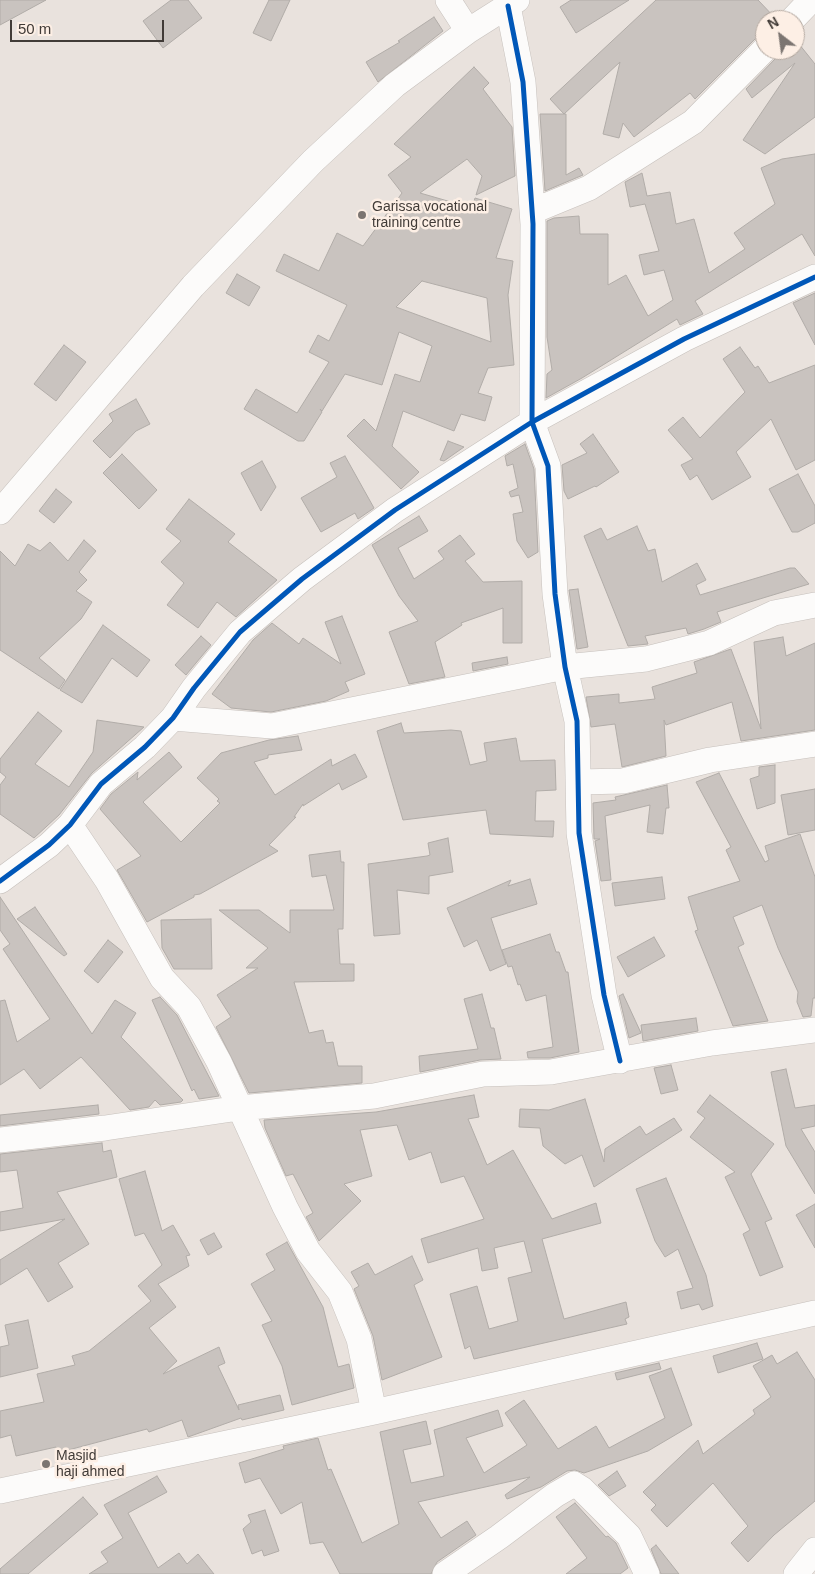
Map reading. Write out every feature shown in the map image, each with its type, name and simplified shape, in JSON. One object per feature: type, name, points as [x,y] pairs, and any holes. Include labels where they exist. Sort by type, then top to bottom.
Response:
[{"type":"street","points":[[448,0],[468,31]]},
{"type":"street","points":[[802,10],[811,0]]},
{"type":"street","points":[[0,512],[193,286],[313,161],[395,85],[468,31],[513,3],[524,82],[533,212],[534,347],[532,422],[548,466],[556,594],[576,721],[579,833],[604,995],[620,1061]]},
{"type":"street","points":[[533,212],[589,188],[694,122],[755,59]]},
{"type":"street","points":[[0,881],[49,845],[70,825],[101,784],[145,747],[173,718],[194,688],[240,632],[302,579],[395,510],[532,422],[684,338],[815,277]]},
{"type":"street","points":[[173,718],[272,726],[566,667],[655,657],[709,643],[774,613],[815,605]]},
{"type":"street","points":[[579,782],[623,781],[710,760],[815,744]]},
{"type":"street","points":[[70,825],[107,880],[162,978],[189,1007],[218,1062],[308,1251],[340,1292],[359,1339],[374,1412]]},
{"type":"street","points":[[0,1140],[105,1128],[239,1108],[374,1096],[483,1074],[551,1072],[712,1043],[815,1030]]},
{"type":"street","points":[[0,1491],[374,1412],[815,1312]]},
{"type":"street","points":[[445,1574],[499,1538],[555,1495],[574,1484],[582,1489],[629,1536],[647,1574]]},
{"type":"street","points":[[796,1574],[815,1550]]},
{"type":"building","points":[[0,0],[46,0],[0,25]]},
{"type":"building","points":[[171,0],[188,0],[202,18],[163,48],[143,21]]},
{"type":"building","points":[[269,0],[290,0],[271,41],[253,33]]},
{"type":"building","points":[[571,0],[629,0],[576,33],[560,7]]},
{"type":"building","points":[[656,0],[758,0],[768,10],[755,10],[755,39],[695,99],[690,93],[634,137],[623,123],[619,138],[603,134],[620,62],[564,114],[550,99]]},
{"type":"building","points":[[434,17],[443,31],[378,82],[366,62],[400,42],[398,41]]},
{"type":"building","points":[[805,52],[815,64],[815,117],[765,154],[743,140],[795,63],[752,98],[746,89],[774,60],[805,60]]},
{"type":"building","points":[[474,67],[489,83],[483,89],[512,127],[515,176],[476,195],[482,176],[467,159],[420,193],[472,208],[475,198],[512,209],[496,258],[513,261],[508,295],[514,365],[488,368],[478,393],[492,397],[485,421],[461,414],[454,431],[403,411],[392,446],[419,472],[401,489],[347,436],[364,419],[376,431],[395,374],[420,382],[432,346],[399,332],[382,385],[345,374],[322,411],[320,409],[322,412],[304,441],[298,441],[244,409],[256,389],[297,413],[329,362],[309,352],[318,335],[329,341],[347,305],[276,271],[284,254],[319,271],[337,233],[363,246],[402,193],[388,175],[411,157],[394,144]],"holes":[[[422,281],[487,298],[491,342],[396,307]]]},
{"type":"building","points":[[540,114],[566,114],[566,175],[579,168],[583,175],[545,191]]},
{"type":"building","points":[[815,154],[815,256],[802,234],[695,301],[703,314],[680,325],[677,319],[546,398],[547,374],[552,370],[547,337],[547,221],[554,218],[579,216],[580,234],[608,234],[608,285],[626,275],[648,316],[673,300],[664,270],[644,275],[639,255],[659,251],[645,204],[630,207],[625,182],[642,173],[647,196],[670,192],[676,224],[694,219],[709,273],[745,249],[734,233],[775,204],[761,168],[782,159]]},
{"type":"building","points":[[237,274],[260,287],[249,306],[226,293]]},
{"type":"building","points":[[815,293],[815,345],[793,303]]},
{"type":"building","points":[[64,345],[86,362],[56,401],[34,384]]},
{"type":"building","points":[[740,347],[755,368],[758,366],[769,383],[815,365],[815,460],[796,470],[771,419],[736,452],[751,477],[712,500],[697,475],[690,480],[681,465],[693,459],[668,430],[683,417],[700,438],[745,392],[723,359]]},
{"type":"building","points":[[136,399],[150,424],[136,431],[110,458],[93,441],[113,421],[109,414]]},
{"type":"building","points":[[593,434],[619,472],[596,487],[568,499],[564,491],[562,465],[587,453],[580,444]]},
{"type":"building","points":[[448,441],[464,447],[444,461],[440,460]]},
{"type":"building","points":[[525,444],[534,469],[538,552],[528,558],[517,541],[513,514],[523,512],[519,495],[511,497],[509,492],[518,488],[513,464],[507,466],[505,456]]},
{"type":"building","points":[[122,454],[157,490],[139,509],[103,473]]},
{"type":"building","points":[[345,456],[374,508],[358,519],[355,513],[321,532],[301,498],[337,477],[330,463]]},
{"type":"building","points":[[262,461],[276,487],[261,511],[241,473]]},
{"type":"building","points":[[798,474],[815,506],[815,523],[798,532],[792,532],[769,489]]},
{"type":"building","points":[[56,489],[72,502],[54,523],[39,511]]},
{"type":"building","points":[[189,499],[235,534],[228,542],[277,580],[236,617],[217,602],[198,628],[167,605],[184,583],[161,562],[181,541],[166,529]]},
{"type":"building","points":[[419,516],[428,531],[398,548],[414,579],[444,559],[438,551],[460,535],[475,554],[465,561],[483,582],[522,581],[522,643],[503,643],[503,608],[461,623],[462,625],[435,642],[445,677],[409,684],[389,632],[418,621],[399,596],[372,545]]},
{"type":"building","points":[[637,526],[648,551],[655,549],[662,582],[697,563],[706,580],[696,585],[700,595],[790,568],[795,568],[809,584],[717,612],[721,622],[704,629],[688,634],[686,628],[645,636],[648,644],[628,646],[584,536],[601,528],[607,540]]},
{"type":"building","points":[[84,540],[96,551],[79,572],[87,580],[76,591],[92,602],[81,619],[39,658],[65,680],[59,689],[0,650],[0,551],[15,566],[28,544],[40,551],[50,542],[68,561]]},
{"type":"building","points":[[578,589],[588,647],[577,649],[569,590]]},
{"type":"building","points":[[342,616],[365,674],[345,682],[349,691],[326,701],[271,712],[231,708],[212,694],[253,640],[272,623],[299,644],[303,638],[341,664],[325,622]]},
{"type":"building","points":[[103,625],[150,660],[137,677],[112,658],[82,703],[60,690]]},
{"type":"building","points":[[201,636],[211,645],[186,675],[175,665]]},
{"type":"building","points":[[783,637],[786,656],[815,643],[815,730],[741,741],[732,702],[666,725],[664,720],[666,756],[622,767],[615,724],[591,727],[586,697],[619,694],[619,703],[655,699],[652,687],[697,673],[694,662],[731,649],[761,729],[754,642]]},
{"type":"building","points":[[507,657],[508,664],[473,671],[472,663]]},
{"type":"building","points":[[38,712],[62,731],[35,764],[69,787],[93,752],[97,720],[144,727],[92,773],[59,815],[34,838],[0,814],[0,785],[6,777],[0,772],[0,759]]},
{"type":"building","points":[[401,723],[404,733],[461,731],[470,765],[487,761],[484,743],[516,738],[520,761],[555,760],[556,790],[536,791],[535,821],[554,821],[553,837],[490,834],[486,810],[403,820],[377,731]]},
{"type":"building","points":[[298,736],[302,750],[268,755],[268,758],[254,762],[275,795],[331,759],[332,766],[355,754],[367,777],[342,790],[339,783],[303,806],[303,804],[294,817],[296,817],[269,845],[278,851],[147,922],[117,870],[141,856],[100,809],[111,794],[138,772],[137,780],[169,752],[182,767],[143,802],[181,842],[220,803],[217,801],[219,799],[197,778],[221,753],[269,740]]},
{"type":"building","points":[[775,765],[775,803],[757,809],[750,779],[759,776],[759,767]]},
{"type":"building","points":[[719,773],[765,862],[769,860],[765,846],[800,834],[815,877],[815,998],[813,998],[811,1016],[803,1017],[797,1002],[798,992],[778,948],[762,905],[733,917],[744,944],[738,947],[768,1021],[733,1026],[695,931],[698,930],[688,897],[740,881],[726,850],[731,847],[696,782]]},
{"type":"building","points":[[667,785],[669,808],[666,808],[663,834],[647,832],[650,805],[605,816],[611,880],[601,881],[595,841],[600,839],[594,839],[593,803],[616,800],[615,797]]},
{"type":"building","points":[[815,789],[815,830],[788,835],[781,795]]},
{"type":"building","points":[[448,838],[453,872],[429,876],[429,894],[397,890],[400,934],[374,936],[368,864],[427,856],[430,855],[428,843]]},
{"type":"building","points":[[340,851],[341,862],[344,862],[343,929],[338,929],[340,964],[354,964],[354,981],[294,982],[309,1033],[323,1030],[326,1043],[333,1042],[338,1066],[362,1066],[362,1083],[249,1093],[216,1027],[231,1017],[217,995],[258,968],[246,968],[268,948],[219,910],[259,910],[290,933],[290,910],[334,910],[326,875],[312,877],[309,855]]},
{"type":"building","points":[[662,877],[665,899],[615,906],[612,883]]},
{"type":"building","points":[[530,879],[537,904],[491,918],[506,964],[490,971],[477,940],[464,947],[447,908],[511,880],[508,886]]},
{"type":"building","points":[[0,897],[92,1034],[115,1000],[136,1013],[121,1037],[183,1100],[181,1102],[160,1105],[155,1100],[149,1107],[130,1110],[81,1057],[40,1089],[24,1069],[0,1085],[0,1001],[5,1000],[17,1042],[50,1019],[3,949],[10,944],[0,930]]},
{"type":"building","points":[[35,907],[67,954],[64,956],[17,919]]},
{"type":"building","points":[[211,919],[212,969],[174,969],[162,948],[161,920]]},
{"type":"building","points":[[550,934],[556,952],[559,952],[566,972],[568,972],[579,1052],[550,1058],[528,1058],[527,1052],[553,1047],[546,995],[526,1001],[512,966],[508,967],[502,950]]},
{"type":"building","points":[[654,937],[665,956],[628,977],[617,957]]},
{"type":"building","points":[[108,940],[123,952],[98,983],[84,971]]},
{"type":"building","points":[[482,994],[491,1028],[494,1028],[501,1059],[480,1060],[420,1072],[419,1056],[478,1049],[464,999]]},
{"type":"building","points":[[623,994],[641,1033],[629,1038],[619,996]]},
{"type":"building","points":[[160,997],[177,1015],[219,1096],[199,1099],[194,1089],[192,1091],[152,1000]]},
{"type":"building","points":[[696,1018],[698,1031],[643,1041],[641,1025]]},
{"type":"building","points":[[671,1065],[678,1090],[661,1094],[654,1068]]},
{"type":"building","points":[[786,1069],[795,1108],[815,1105],[815,1126],[801,1129],[815,1152],[815,1194],[786,1146],[771,1072]]},
{"type":"building","points":[[474,1095],[479,1117],[468,1119],[487,1165],[513,1150],[552,1219],[596,1203],[601,1223],[542,1239],[564,1319],[626,1302],[629,1317],[625,1319],[627,1324],[474,1359],[470,1346],[465,1349],[450,1294],[477,1286],[489,1329],[518,1321],[508,1278],[532,1272],[524,1241],[494,1248],[498,1268],[482,1271],[478,1248],[428,1263],[421,1239],[484,1219],[464,1176],[441,1183],[431,1152],[409,1160],[397,1125],[360,1130],[372,1176],[344,1184],[361,1201],[319,1241],[306,1217],[313,1213],[293,1174],[286,1176],[265,1128],[264,1120],[376,1112]]},
{"type":"building","points":[[710,1095],[774,1144],[751,1174],[772,1219],[765,1222],[783,1267],[760,1276],[743,1234],[750,1230],[725,1177],[735,1172],[690,1137],[705,1118],[697,1112]]},
{"type":"building","points":[[585,1099],[604,1162],[605,1149],[640,1126],[646,1135],[674,1118],[682,1130],[594,1187],[582,1155],[565,1164],[543,1146],[540,1128],[519,1127],[520,1109],[549,1110]]},
{"type":"building","points":[[98,1105],[99,1114],[0,1126],[0,1115]]},
{"type":"building","points":[[102,1143],[103,1152],[111,1150],[117,1177],[57,1192],[89,1244],[58,1263],[73,1287],[48,1302],[27,1268],[0,1285],[0,1260],[65,1219],[0,1231],[0,1212],[23,1208],[17,1170],[0,1172],[0,1154]]},
{"type":"building","points":[[145,1171],[162,1231],[173,1225],[190,1255],[186,1256],[189,1266],[158,1284],[176,1307],[149,1328],[177,1361],[163,1374],[219,1347],[225,1363],[218,1366],[239,1410],[238,1405],[280,1395],[284,1410],[242,1420],[241,1418],[188,1437],[182,1420],[149,1432],[147,1429],[57,1453],[56,1447],[16,1456],[11,1435],[0,1438],[0,1411],[44,1402],[37,1374],[75,1365],[72,1356],[89,1351],[151,1301],[138,1286],[162,1265],[144,1233],[135,1236],[119,1179]]},
{"type":"building","points":[[666,1178],[706,1275],[713,1306],[702,1310],[699,1304],[681,1309],[677,1292],[693,1288],[678,1249],[665,1257],[655,1241],[636,1189]]},
{"type":"building","points":[[815,1204],[815,1248],[796,1215]]},
{"type":"building","points":[[214,1233],[222,1247],[208,1255],[200,1240]]},
{"type":"building","points":[[287,1242],[323,1307],[338,1367],[349,1364],[354,1388],[292,1405],[282,1366],[262,1325],[272,1321],[251,1284],[275,1270],[266,1254]]},
{"type":"building","points":[[412,1256],[423,1280],[414,1285],[442,1357],[382,1380],[373,1336],[354,1289],[359,1286],[351,1272],[368,1263],[375,1275]]},
{"type":"building","points":[[28,1320],[38,1368],[0,1377],[0,1347],[9,1345],[5,1325]]},
{"type":"building","points":[[757,1343],[763,1359],[718,1373],[713,1356]]},
{"type":"building","points":[[797,1352],[815,1380],[815,1501],[774,1535],[748,1562],[731,1543],[748,1526],[713,1483],[667,1527],[651,1510],[656,1505],[643,1492],[698,1440],[703,1454],[755,1414],[753,1410],[771,1397],[753,1366],[772,1355],[777,1364]]},
{"type":"building","points":[[659,1363],[661,1369],[617,1380],[615,1373]]},
{"type":"building","points":[[671,1368],[692,1425],[648,1451],[584,1473],[575,1470],[567,1471],[541,1487],[507,1499],[505,1495],[530,1477],[418,1502],[441,1538],[467,1521],[476,1535],[437,1562],[431,1574],[340,1574],[323,1542],[310,1544],[302,1502],[281,1514],[260,1478],[245,1483],[239,1463],[284,1449],[283,1446],[318,1438],[328,1470],[331,1469],[362,1543],[399,1524],[380,1432],[426,1421],[431,1444],[403,1450],[411,1483],[444,1476],[434,1430],[498,1410],[503,1426],[466,1438],[484,1473],[527,1445],[505,1413],[524,1400],[558,1449],[596,1426],[609,1448],[665,1418],[649,1376]]},
{"type":"building","points":[[617,1471],[626,1486],[609,1496],[598,1485]]},
{"type":"building","points":[[157,1476],[167,1492],[128,1513],[158,1568],[179,1553],[187,1564],[198,1554],[214,1574],[89,1574],[108,1562],[101,1552],[123,1538],[104,1505]]},
{"type":"building","points":[[83,1497],[98,1514],[28,1574],[0,1574],[0,1569]]},
{"type":"building","points":[[575,1503],[606,1537],[608,1536],[616,1543],[628,1568],[620,1574],[566,1574],[587,1558],[556,1517]]},
{"type":"building","points":[[265,1510],[279,1551],[264,1556],[262,1550],[252,1554],[243,1529],[251,1522],[248,1515]]},
{"type":"building","points":[[656,1545],[679,1574],[661,1574],[651,1549]]},
{"type":"cycle path","points":[[508,6],[523,82],[533,224],[532,422],[548,466],[555,594],[565,667],[577,721],[579,833],[604,995],[620,1061]]},
{"type":"cycle path","points":[[0,881],[49,845],[70,825],[101,784],[145,747],[173,718],[194,688],[240,632],[302,579],[395,510],[532,422],[684,339],[815,277]]},
{"type":"place","name":"Garissa vocational training centre","points":[[362,215]]},
{"type":"place","name":"Masjid haji ahmed","points":[[46,1464]]}]
